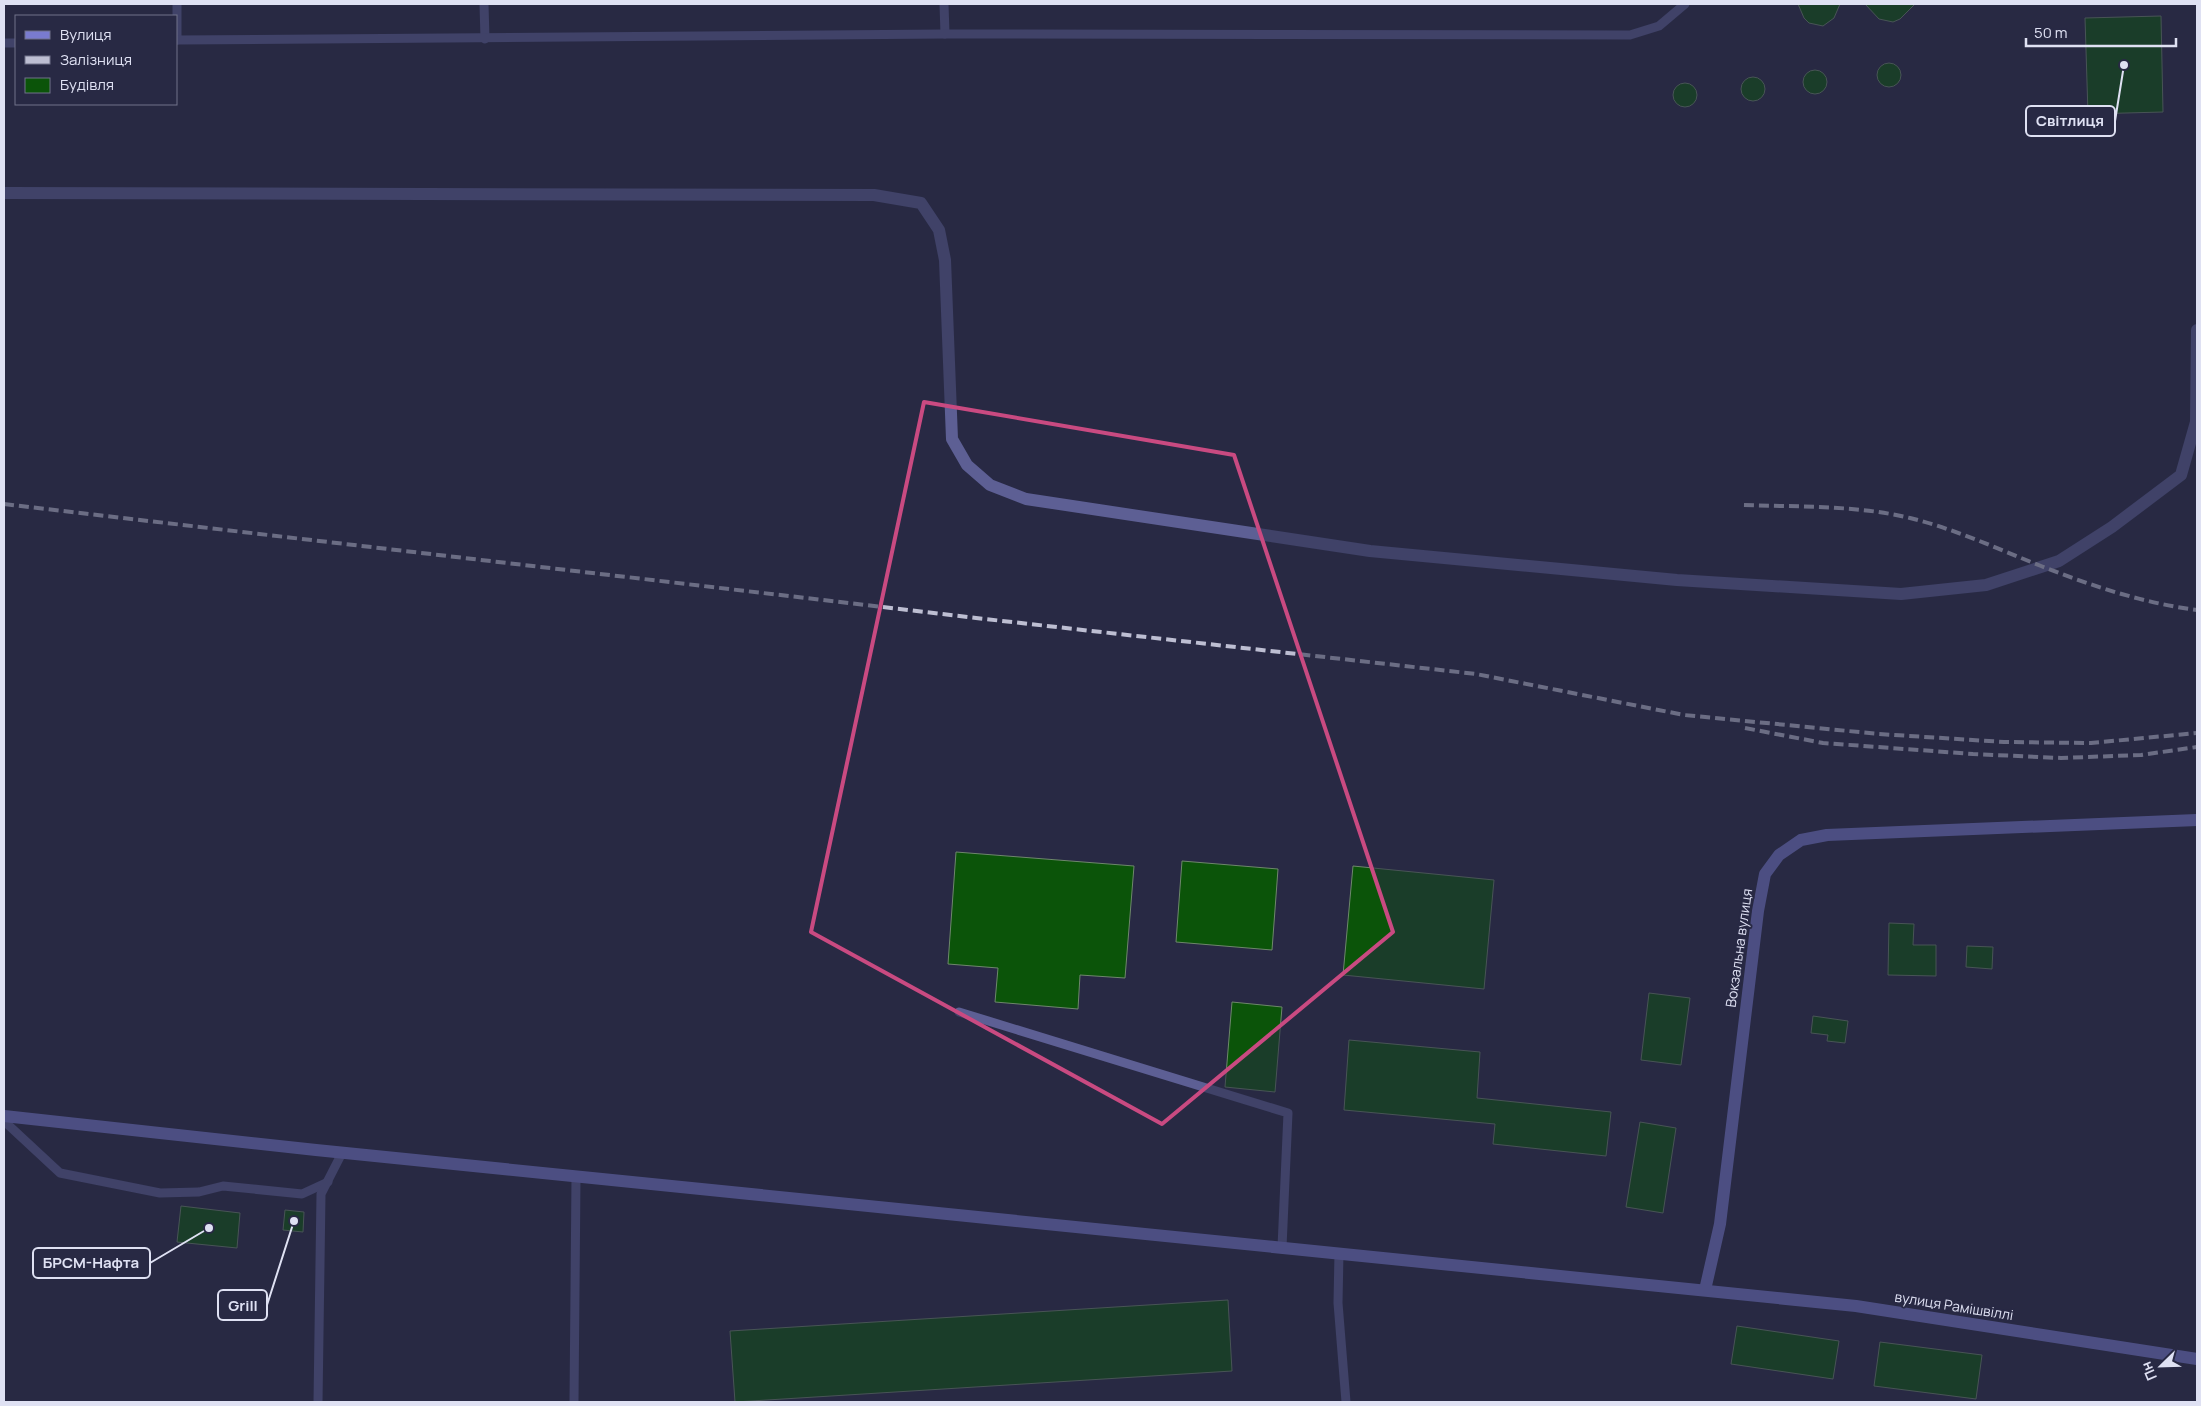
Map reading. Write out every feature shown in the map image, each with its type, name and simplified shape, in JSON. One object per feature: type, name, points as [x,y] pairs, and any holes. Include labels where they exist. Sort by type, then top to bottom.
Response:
[{"type":"main road","name":"Вокзальна вулиця","points":[[1705,1290],[1720,1224],[1758,911],[1765,874],[1779,856],[1801,840],[1827,835],[2197,820]]},
{"type":"main road","name":"вулиця Рамішвіллі","points":[[4,1116],[342,1153],[1856,1306],[2197,1359]]},
{"type":"street","points":[[4,193],[874,196],[921,203],[939,230],[945,260],[952,439],[967,465],[990,485],[1026,499],[1370,551],[1706,582],[1901,594],[1986,585],[2059,561],[2112,527],[2181,475],[2196,422],[2197,330]]},
{"type":"lane","points":[[484,4],[485,39]]},
{"type":"lane","points":[[944,4],[945,34]]},
{"type":"lane","points":[[178,40],[945,34],[1630,35],[1659,26],[1685,4]]},
{"type":"lane","points":[[959,1012],[1288,1113],[1282,1247]]},
{"type":"lane","points":[[4,1121],[60,1173],[160,1193],[199,1192],[223,1186],[302,1194],[328,1182]]},
{"type":"lane","points":[[318,1402],[321,1194],[342,1153]]},
{"type":"lane","points":[[574,1402],[576,1177]]},
{"type":"lane","points":[[1340,1253],[1338,1303],[1346,1402]]},
{"type":"highlighted area","points":[[924,402],[1234,455],[1393,932],[1162,1124],[811,932]]},
{"type":"building","points":[[1798,4],[1840,4],[1834,18],[1823,26],[1809,23],[1804,18]]},
{"type":"building","points":[[1865,4],[1915,4],[1900,19],[1893,22],[1879,19]]},
{"type":"building","points":[[2161,16],[2163,112],[2088,114],[2085,18]]},
{"type":"building","points":[[1889,63],[1894,64],[1900,70],[1900,80],[1894,86],[1889,87],[1884,86],[1878,80],[1877,75],[1878,70],[1884,64]]},
{"type":"building","points":[[1815,70],[1820,71],[1826,77],[1826,87],[1820,93],[1815,94],[1810,93],[1804,87],[1803,82],[1804,77],[1810,71]]},
{"type":"building","points":[[1753,77],[1762,80],[1765,89],[1762,98],[1753,101],[1744,98],[1741,89],[1744,80]]},
{"type":"building","points":[[1685,83],[1690,84],[1696,90],[1696,100],[1690,106],[1685,107],[1680,106],[1674,100],[1673,95],[1674,90],[1680,84]]},
{"type":"building","points":[[956,852],[1134,866],[1125,978],[1080,975],[1078,1009],[995,1002],[998,968],[948,964]]},
{"type":"building","points":[[1182,861],[1278,869],[1272,950],[1176,942]]},
{"type":"building","points":[[1353,866],[1494,880],[1484,989],[1343,975]]},
{"type":"building","points":[[1889,923],[1914,924],[1913,945],[1936,945],[1936,976],[1888,975]]},
{"type":"building","points":[[1967,946],[1993,947],[1992,969],[1966,967]]},
{"type":"building","points":[[1649,993],[1690,998],[1681,1065],[1641,1060]]},
{"type":"building","points":[[1232,1002],[1282,1007],[1275,1092],[1225,1087]]},
{"type":"building","points":[[1813,1016],[1848,1021],[1845,1043],[1827,1041],[1828,1035],[1811,1033]]},
{"type":"building","points":[[1349,1040],[1480,1052],[1477,1098],[1611,1112],[1606,1156],[1493,1144],[1495,1124],[1344,1110]]},
{"type":"building","points":[[1640,1122],[1676,1128],[1663,1213],[1626,1207]]},
{"type":"building","points":[[181,1206],[240,1213],[237,1248],[177,1242]]},
{"type":"building","points":[[285,1210],[304,1212],[303,1232],[283,1230]]},
{"type":"building","points":[[1228,1300],[1232,1371],[735,1402],[730,1331]]},
{"type":"building","points":[[1737,1326],[1839,1341],[1833,1379],[1731,1364]]},
{"type":"building","points":[[1880,1342],[1982,1355],[1976,1399],[1874,1386]]},
{"type":"railway","points":[[4,504],[976,618],[1476,674],[1684,715],[1879,734],[2004,742],[2091,743],[2197,733]]},
{"type":"railway","points":[[1744,505],[1848,509],[1910,518],[1960,534],[2099,587],[2157,603],[2197,610]]},
{"type":"railway","points":[[1745,728],[1823,743],[1973,754],[2061,758],[2141,755],[2197,747]]},
{"type":"place","name":"Світлиця","points":[[2124,65]]},
{"type":"place","name":"Grill","points":[[294,1221]]},
{"type":"place","name":"БРСМ-Нафта","points":[[209,1228]]}]
